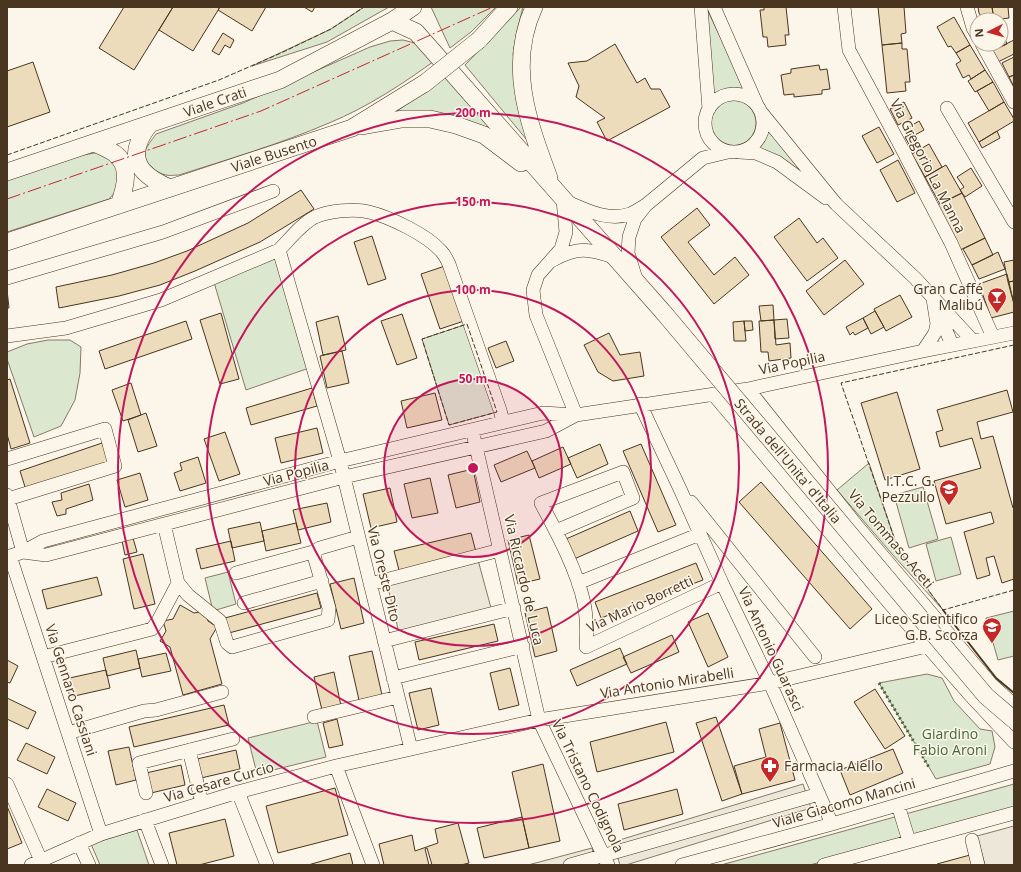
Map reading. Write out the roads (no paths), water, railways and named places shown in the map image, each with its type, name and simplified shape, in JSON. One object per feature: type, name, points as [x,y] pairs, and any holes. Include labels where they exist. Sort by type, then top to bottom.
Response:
[{"type":"main road","name":"Viale Crati","points":[[7,172],[280,80],[392,21],[413,7]]},
{"type":"main road","name":"Viale Busento","points":[[7,242],[352,128],[425,83],[479,40],[509,7]]},
{"type":"main road","points":[[534,7],[528,20],[522,55],[522,88],[531,128],[551,186]]},
{"type":"main road","points":[[392,21],[416,32],[551,186]]},
{"type":"main road","points":[[352,128],[402,119],[430,119],[456,125],[484,135],[551,186]]},
{"type":"main road","points":[[150,124],[139,142],[136,153],[138,162],[148,176],[157,183],[170,188]]},
{"type":"main road","points":[[94,143],[115,154],[122,163],[126,176],[125,189],[119,205]]},
{"type":"main road","name":"Strada dell'Unita' d'Italia","points":[[551,186],[664,313],[986,696],[1014,720]]},
{"type":"street","points":[[701,7],[709,109]]},
{"type":"street","points":[[576,415],[536,315],[534,290],[538,275],[561,249],[566,232],[563,200],[596,214],[614,217],[629,214],[646,205],[703,158],[747,149],[755,144],[760,136],[763,126],[759,108],[714,7]]},
{"type":"street","name":"Via Gregorio La Manna","points":[[844,7],[849,50],[951,243],[993,337]]},
{"type":"street","points":[[986,52],[1014,102]]},
{"type":"street","points":[[836,204],[811,188],[777,162],[756,153],[733,152],[721,149],[714,144],[709,138],[705,123],[709,109],[715,101],[724,96],[734,94],[743,96],[759,108],[836,204],[915,278],[973,341]]},
{"type":"street","points":[[947,108],[1014,222]]},
{"type":"street","points":[[703,158],[709,138]]},
{"type":"street","points":[[7,278],[163,232],[273,191]]},
{"type":"street","points":[[638,283],[628,253],[629,237],[635,219],[646,205]]},
{"type":"street","points":[[7,336],[66,328],[161,300],[279,250],[308,221],[326,213],[353,210],[368,211],[416,232],[432,242],[442,252],[450,264],[503,422]]},
{"type":"street","name":"Via Oreste Dito","points":[[279,250],[340,461],[411,749]]},
{"type":"street","points":[[548,262],[566,252],[582,250],[592,250],[614,257]]},
{"type":"street","points":[[934,298],[952,345]]},
{"type":"street","points":[[922,351],[935,333],[937,324],[934,298]]},
{"type":"street","name":"Via Popilia","points":[[8,556],[22,552],[43,541],[340,461],[543,413],[576,415],[640,404],[748,389],[922,351],[1014,333]]},
{"type":"street","name":"Via Tommaso Aceti","points":[[748,389],[858,526],[915,594],[991,684],[1014,705]]},
{"type":"street","points":[[713,394],[927,646],[1014,742]]},
{"type":"street","name":"Via Antonio Guarasci","points":[[640,404],[722,583],[770,683],[832,824]]},
{"type":"street","name":"Via Popilia","points":[[22,552],[46,555],[344,477],[546,431],[576,415]]},
{"type":"street","points":[[7,459],[105,428],[115,466],[8,497],[22,552]]},
{"type":"street","name":"Via Riccardo de Luca","points":[[472,429],[539,720]]},
{"type":"street","name":"Via Mario Borretti","points":[[556,531],[633,498],[623,472],[541,503],[556,531],[578,583],[584,604],[587,623],[586,647],[722,583]]},
{"type":"street","name":"Via Antonio Guarasci","points":[[680,489],[815,657]]},
{"type":"street","points":[[164,524],[178,583],[188,595],[220,621],[227,643],[232,647],[328,620],[329,608],[313,552]]},
{"type":"street","points":[[578,583],[700,534]]},
{"type":"street","points":[[236,573],[313,552],[320,548],[358,537]]},
{"type":"street","points":[[370,584],[500,550]]},
{"type":"street","name":"Via Gennaro Cassiani","points":[[8,556],[101,834]]},
{"type":"street","points":[[244,603],[322,581]]},
{"type":"street","points":[[43,657],[152,629],[158,621],[178,583]]},
{"type":"street","points":[[384,641],[514,608]]},
{"type":"street","points":[[393,678],[523,646]]},
{"type":"street","name":"Via Antonio Mirabelli","points":[[411,749],[539,720],[770,683],[927,646]]},
{"type":"street","points":[[68,733],[144,711],[156,710],[222,692]]},
{"type":"street","points":[[314,717],[398,697]]},
{"type":"street","name":"Via Tristano Codignola","points":[[539,720],[606,860]]},
{"type":"street","points":[[146,793],[139,763],[233,739]]},
{"type":"street","name":"Via Cesare Curcio","points":[[38,864],[79,843],[101,834],[145,820],[238,792],[336,766],[411,749]]},
{"type":"street","points":[[189,750],[202,803]]},
{"type":"street","points":[[336,766],[373,865]]},
{"type":"street","name":"Viale Giacomo Mancini","points":[[682,865],[832,824],[1014,770]]},
{"type":"street","points":[[7,784],[38,864]]},
{"type":"street","points":[[238,792],[267,865]]},
{"type":"street","points":[[570,865],[606,860],[819,794]]},
{"type":"street","points":[[898,804],[909,841]]},
{"type":"street","points":[[824,865],[1014,813]]},
{"type":"street","points":[[145,820],[162,865]]},
{"type":"street","points":[[964,826],[976,842],[978,865]]},
{"type":"street","points":[[79,843],[89,865]]},
{"type":"place","name":"Gran Caffé Malibú","points":[[997,314]]},
{"type":"place","name":"I.T.C. G. Pezzullo","points":[[949,506]]},
{"type":"place","name":"Liceo Scientifico G.B. Scorza","points":[[992,644]]},
{"type":"place","name":"Farmacia Aiello","points":[[770,783]]},
{"type":"park label","name":"Giardino Fabio Aroni","points":[[950,742]]}]
